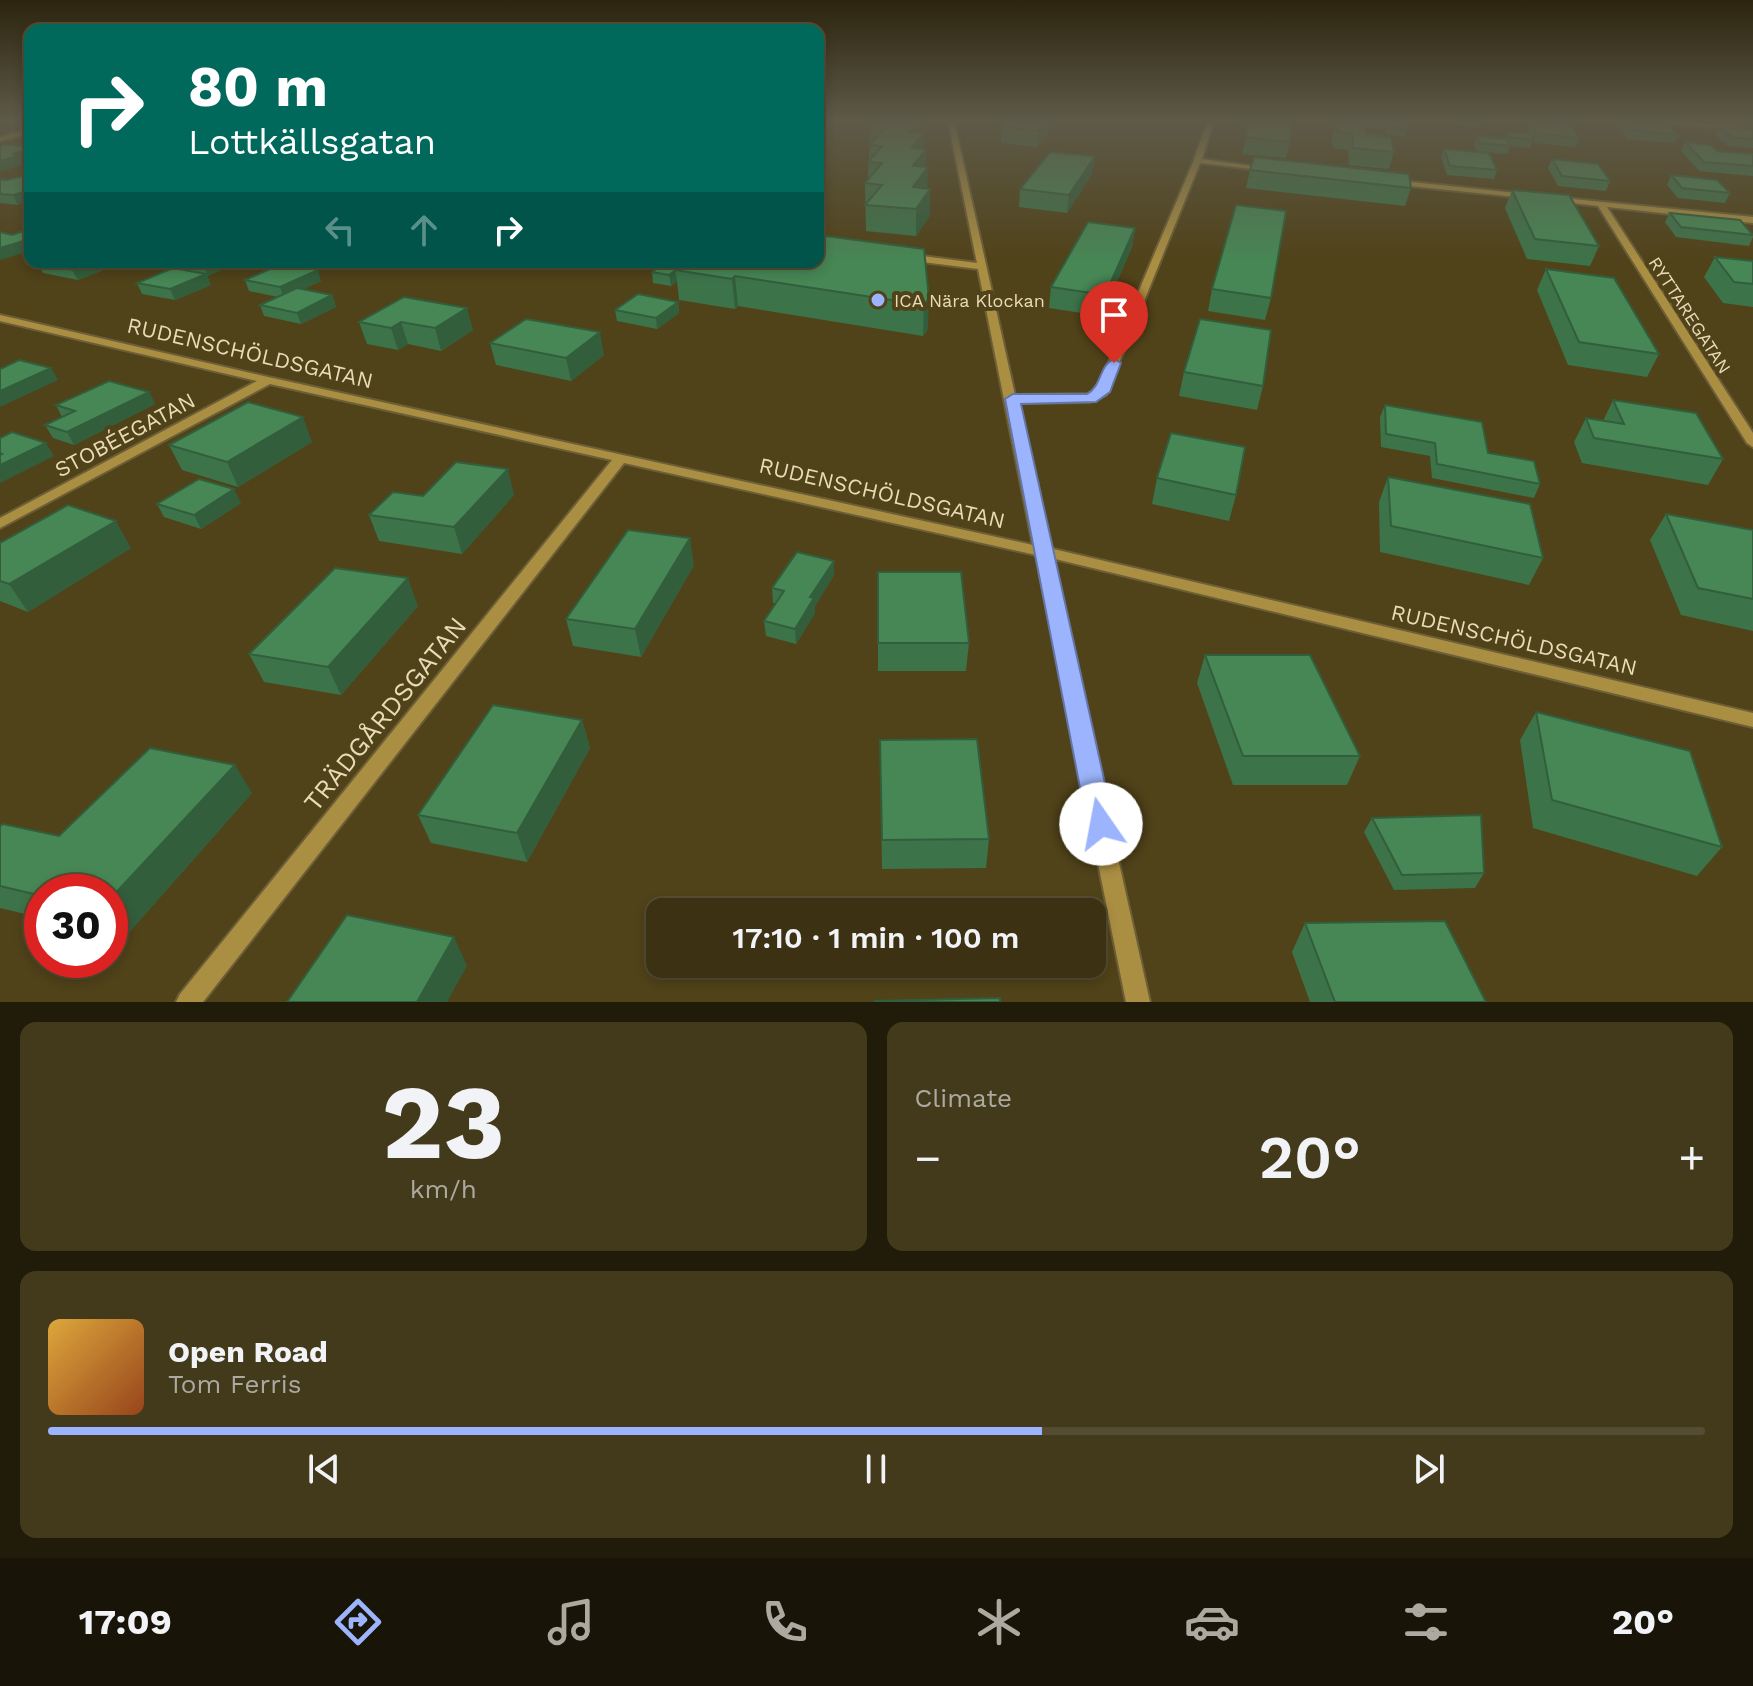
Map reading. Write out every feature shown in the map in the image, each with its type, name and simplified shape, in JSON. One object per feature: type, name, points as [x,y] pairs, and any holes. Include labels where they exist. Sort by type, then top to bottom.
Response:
[{"type":"street","points":[[961,168],[1013,399],[1138,1002]]},
{"type":"street","points":[[1013,399],[1090,398],[1102,392],[1195,168]]},
{"type":"street","points":[[1263,168],[1275,169]]},
{"type":"street","points":[[1384,181],[1753,220]]},
{"type":"street","name":"RYTTAREGATAN","points":[[1601,204],[1753,443]]},
{"type":"street","points":[[893,255],[982,267]]},
{"type":"street","name":"RUDENSCHÖLDSGATAN","points":[[0,318],[1043,551],[1753,720]]},
{"type":"street","name":"STOBÉEGATAN","points":[[0,524],[268,380]]},
{"type":"street","name":"TRÄDGÅRDSGATAN","points":[[188,1002],[622,457]]},
{"type":"building","points":[[878,168],[927,168],[913,187],[930,189],[916,209],[865,205],[882,185],[865,183]]},
{"type":"building","points":[[1037,168],[1087,168],[1069,195],[1020,189]]},
{"type":"building","points":[[1352,168],[1409,174],[1411,188],[1250,170]]},
{"type":"building","points":[[1557,168],[1601,168],[1610,181],[1562,176]]},
{"type":"building","points":[[1671,175],[1717,180],[1730,193],[1682,188]]},
{"type":"building","points":[[24,176],[24,192],[0,194],[0,179]]},
{"type":"building","points":[[1512,190],[1569,195],[1599,246],[1535,239]]},
{"type":"building","points":[[1236,205],[1286,211],[1271,298],[1212,289]]},
{"type":"building","points":[[1670,213],[1740,220],[1753,235],[1681,227]]},
{"type":"building","points":[[1088,222],[1135,228],[1105,295],[1051,287]]},
{"type":"building","points":[[24,231],[24,241],[0,248],[0,232],[12,235]]},
{"type":"building","points":[[824,236],[924,249],[929,299],[924,305],[735,276],[732,279],[675,270],[824,268]]},
{"type":"building","points":[[1715,257],[1753,261],[1753,284],[1734,282]]},
{"type":"building","points":[[173,268],[206,274],[170,289],[137,283]]},
{"type":"building","points":[[272,268],[318,270],[280,287],[245,280]]},
{"type":"building","points":[[658,268],[679,268],[669,275],[652,272]]},
{"type":"building","points":[[1546,269],[1614,278],[1659,354],[1579,342]]},
{"type":"building","points":[[297,288],[332,295],[297,313],[260,305]]},
{"type":"building","points":[[638,294],[678,302],[656,318],[615,310]]},
{"type":"building","points":[[404,297],[467,308],[435,328],[401,322],[391,328],[359,322]]},
{"type":"building","points":[[526,319],[600,332],[566,358],[490,343]]},
{"type":"building","points":[[1200,319],[1271,330],[1263,386],[1184,372]]},
{"type":"building","points":[[19,360],[51,368],[0,391],[0,369]]},
{"type":"building","points":[[109,381],[149,392],[67,432],[45,425],[75,411],[56,405]]},
{"type":"building","points":[[1613,400],[1696,413],[1723,459],[1594,438],[1586,418],[1624,424]]},
{"type":"building","points":[[248,402],[303,417],[227,462],[169,445]]},
{"type":"building","points":[[1385,405],[1482,422],[1488,453],[1534,461],[1540,484],[1437,464],[1435,443],[1386,434]]},
{"type":"building","points":[[12,432],[46,443],[0,465],[0,438]]},
{"type":"building","points":[[1171,433],[1245,447],[1236,495],[1157,478]]},
{"type":"building","points":[[456,462],[508,469],[454,527],[369,515],[393,492],[423,496]]},
{"type":"building","points":[[1388,477],[1530,504],[1543,558],[1391,526]]},
{"type":"building","points":[[199,479],[234,489],[194,515],[157,504]]},
{"type":"building","points":[[68,505],[116,521],[9,584],[0,581],[0,543]]},
{"type":"building","points":[[1666,514],[1753,530],[1753,599],[1698,588]]},
{"type":"building","points":[[628,530],[690,538],[635,629],[566,619]]},
{"type":"building","points":[[797,552],[834,561],[810,597],[814,598],[795,629],[764,621],[784,591],[772,588]]},
{"type":"building","points":[[335,568],[408,578],[328,667],[249,654]]},
{"type":"building","points":[[878,572],[961,572],[969,643],[878,643]]},
{"type":"building","points":[[1205,655],[1310,655],[1360,756],[1243,756]]},
{"type":"building","points":[[493,705],[582,720],[517,833],[418,815]]},
{"type":"building","points":[[1536,712],[1690,751],[1722,847],[1552,800]]},
{"type":"building","points":[[977,739],[989,839],[882,840],[880,740]]},
{"type":"building","points":[[150,748],[235,765],[128,880],[128,874],[24,874],[24,892],[0,886],[0,826],[3,824],[59,836]]},
{"type":"building","points":[[1481,815],[1484,873],[1402,875],[1372,818]]},
{"type":"building","points":[[347,915],[454,937],[417,1002],[287,1002]]},
{"type":"building","points":[[1445,921],[1486,1002],[1335,1002],[1305,923]]},
{"type":"building","points":[[1000,998],[1000,1002],[875,1002],[875,1001]]},
{"type":"place","name":"ICA Nära Klockan","points":[[878,300]]},
{"type":"route","points":[[1101,824],[1031,499],[1013,399],[1090,398],[1102,392],[1114,363]]}]
